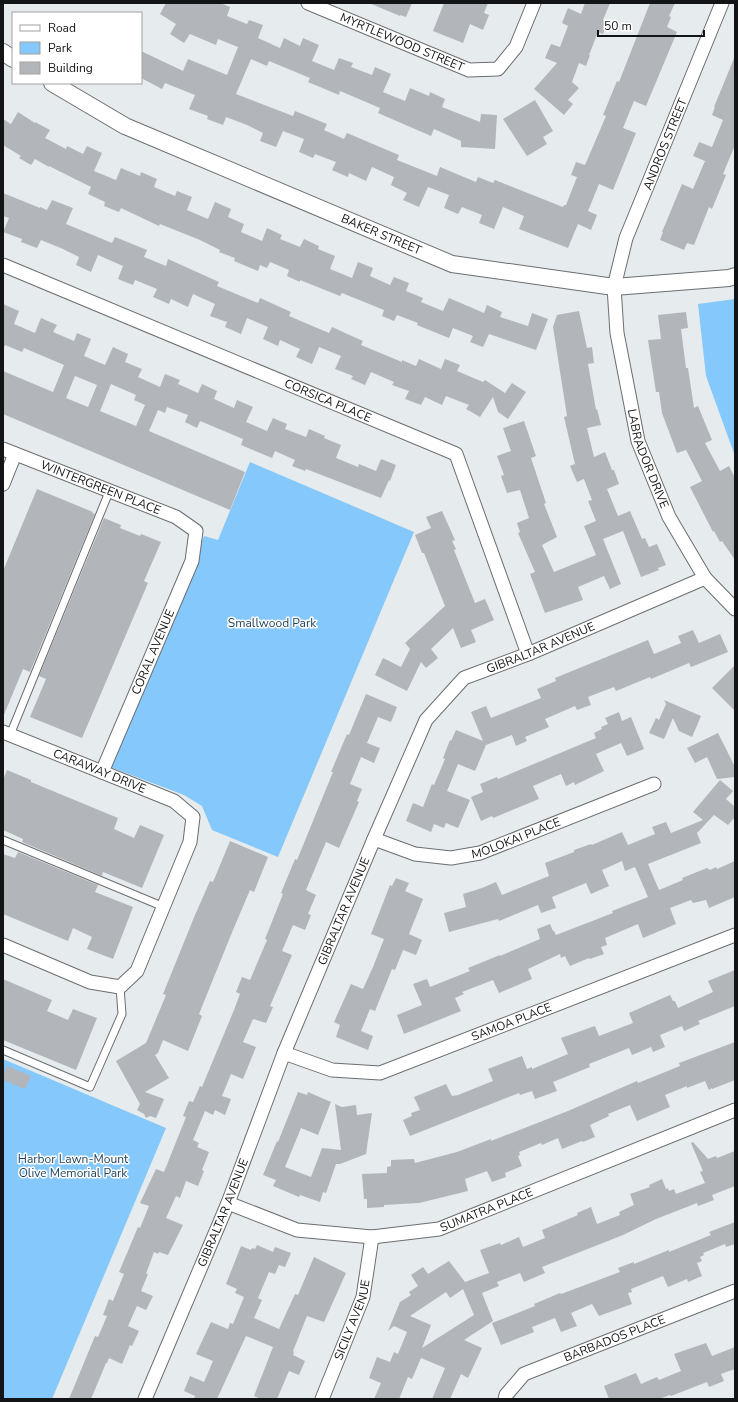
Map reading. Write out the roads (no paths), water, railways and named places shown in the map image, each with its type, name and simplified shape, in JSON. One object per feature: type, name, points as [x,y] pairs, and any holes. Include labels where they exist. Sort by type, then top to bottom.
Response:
[{"type":"street","name":"MYRTLEWOOD STREET","points":[[308,3],[327,7],[469,70],[498,69],[516,47],[534,3]]},
{"type":"street","name":"ANDROS STREET","points":[[614,287],[626,238],[722,3]]},
{"type":"street","points":[[3,52],[12,58]]},
{"type":"street","name":"BAKER STREET","points":[[54,84],[125,126],[452,264],[614,287],[729,278],[735,276]]},
{"type":"street","name":"CORSICA PLACE","points":[[3,265],[456,454],[528,654]]},
{"type":"street","name":"LABRADOR DRIVE","points":[[614,287],[617,332],[638,441],[669,517],[705,578],[735,608]]},
{"type":"street","points":[[3,484],[9,452]]},
{"type":"street","name":"WINTERGREEN PLACE","points":[[9,452],[176,518],[196,531]]},
{"type":"street","name":"CORAL AVENUE","points":[[102,772],[192,561],[196,531]]},
{"type":"street","name":"GIBRALTAR AVENUE","points":[[145,1399],[228,1202],[284,1053],[426,720],[464,678],[528,654],[705,578]]},
{"type":"street","name":"CARAWAY DRIVE","points":[[6,733],[174,801],[193,817],[190,842],[164,907]]},
{"type":"street","name":"MOLOKAI PLACE","points":[[374,839],[415,854],[451,858],[480,853],[654,784]]},
{"type":"street","points":[[3,945],[90,982],[120,987],[137,971],[164,907]]},
{"type":"street","name":"SAMOA PLACE","points":[[284,1053],[332,1070],[380,1073],[735,935]]},
{"type":"street","name":"SUMATRA PLACE","points":[[228,1202],[297,1230],[372,1237],[439,1228],[735,1110]]},
{"type":"street","name":"SICILY AVENUE","points":[[322,1399],[363,1297],[372,1237]]},
{"type":"street","name":"BARBADOS PLACE","points":[[505,1399],[506,1395],[524,1374],[735,1291]]},
{"type":"lane","points":[[6,733],[109,492]]},
{"type":"lane","points":[[3,840],[164,907]]},
{"type":"lane","points":[[3,1050],[90,1087],[122,1014],[120,987]]},
{"type":"park label","name":"Smallwood Park","points":[[272,623]]},
{"type":"park label","name":"Harbor Lawn-Mount Olive Memorial Park","points":[[73,1166]]}]
